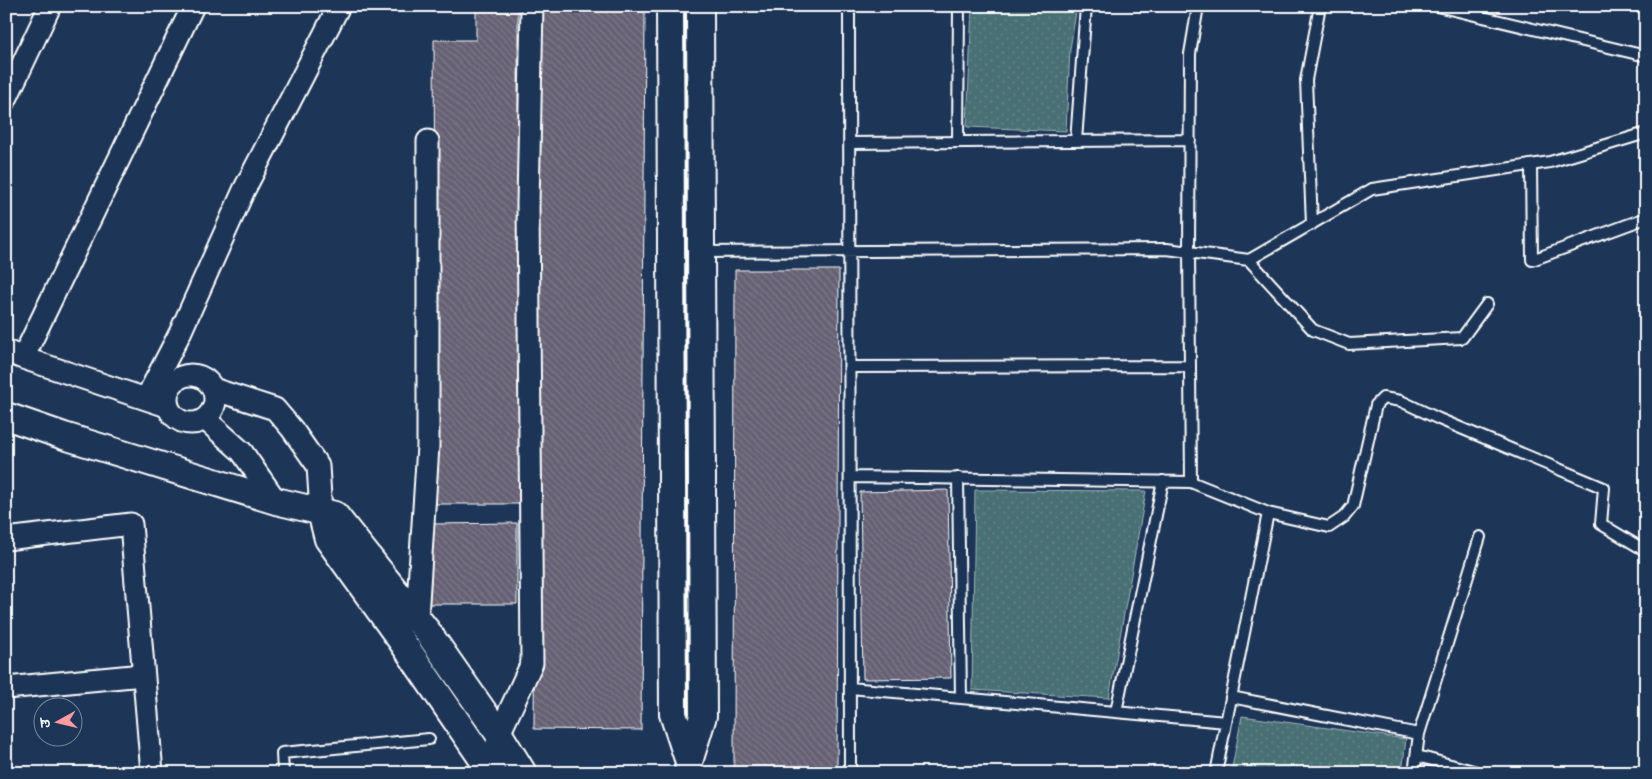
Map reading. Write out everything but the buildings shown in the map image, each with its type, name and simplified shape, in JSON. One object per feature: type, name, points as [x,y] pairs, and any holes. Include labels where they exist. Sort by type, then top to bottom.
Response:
[{"type":"street","points":[[6,99],[50,6]]},
{"type":"street","points":[[167,406],[14,355],[193,6]]},
{"type":"street","points":[[146,400],[180,333],[244,190],[339,6]]},
{"type":"street","points":[[492,772],[499,734],[532,663],[528,214],[532,6]]},
{"type":"street","points":[[670,6],[673,714],[688,767]]},
{"type":"street","points":[[688,767],[703,716],[700,6]]},
{"type":"street","points":[[416,617],[428,446],[428,141]]},
{"type":"street","points":[[194,375],[208,382],[213,389],[215,397],[211,413],[205,419],[198,422],[190,424],[182,422],[175,418],[167,406],[166,397],[173,383],[179,378],[194,375]]},
{"type":"street","points":[[213,389],[275,409],[292,429],[318,466],[320,512],[328,539],[492,772]]},
{"type":"street","points":[[6,416],[64,436],[276,501],[335,516],[416,617],[499,734],[523,773]]},
{"type":"street","points":[[205,419],[242,452],[276,501]]},
{"type":"street","points":[[6,539],[131,524],[152,773]]},
{"type":"street","points":[[6,688],[143,675]]},
{"type":"lane","points":[[849,6],[850,773]]},
{"type":"lane","points":[[958,142],[959,6]]},
{"type":"lane","points":[[1076,141],[1086,6]]},
{"type":"lane","points":[[1191,482],[1190,54],[1198,6]]},
{"type":"lane","points":[[1312,224],[1306,80],[1320,6]]},
{"type":"lane","points":[[1438,6],[1646,56]]},
{"type":"lane","points":[[701,252],[1167,249],[1249,260],[1372,189],[1550,162],[1646,133]]},
{"type":"lane","points":[[850,143],[1190,140]]},
{"type":"lane","points":[[1531,165],[1532,260],[1646,218]]},
{"type":"lane","points":[[1249,260],[1313,330],[1349,344],[1462,338],[1487,304]]},
{"type":"lane","points":[[850,367],[1190,366]]},
{"type":"lane","points":[[850,476],[1191,482],[1268,513],[1329,527],[1344,517],[1353,506],[1376,405],[1383,398],[1401,401],[1439,420],[1604,488],[1601,524],[1646,551]]},
{"type":"lane","points":[[958,478],[961,698]]},
{"type":"lane","points":[[1116,712],[1163,482]]},
{"type":"lane","points":[[1216,773],[1268,513]]},
{"type":"lane","points":[[1414,773],[1419,734],[1480,537]]},
{"type":"lane","points":[[850,688],[1226,722]]},
{"type":"lane","points":[[1231,698],[1419,734]]},
{"type":"lane","points":[[283,773],[282,753],[429,739]]},
{"type":"lane","points":[[1417,756],[1481,773]]},
{"type":"green space","points":[[972,6],[1077,6],[1070,49],[1066,131],[967,127]]},
{"type":"green space","points":[[975,490],[1146,491],[1109,698],[972,690]]},
{"type":"green space","points":[[1242,716],[1406,739],[1402,773],[1231,773]]}]
